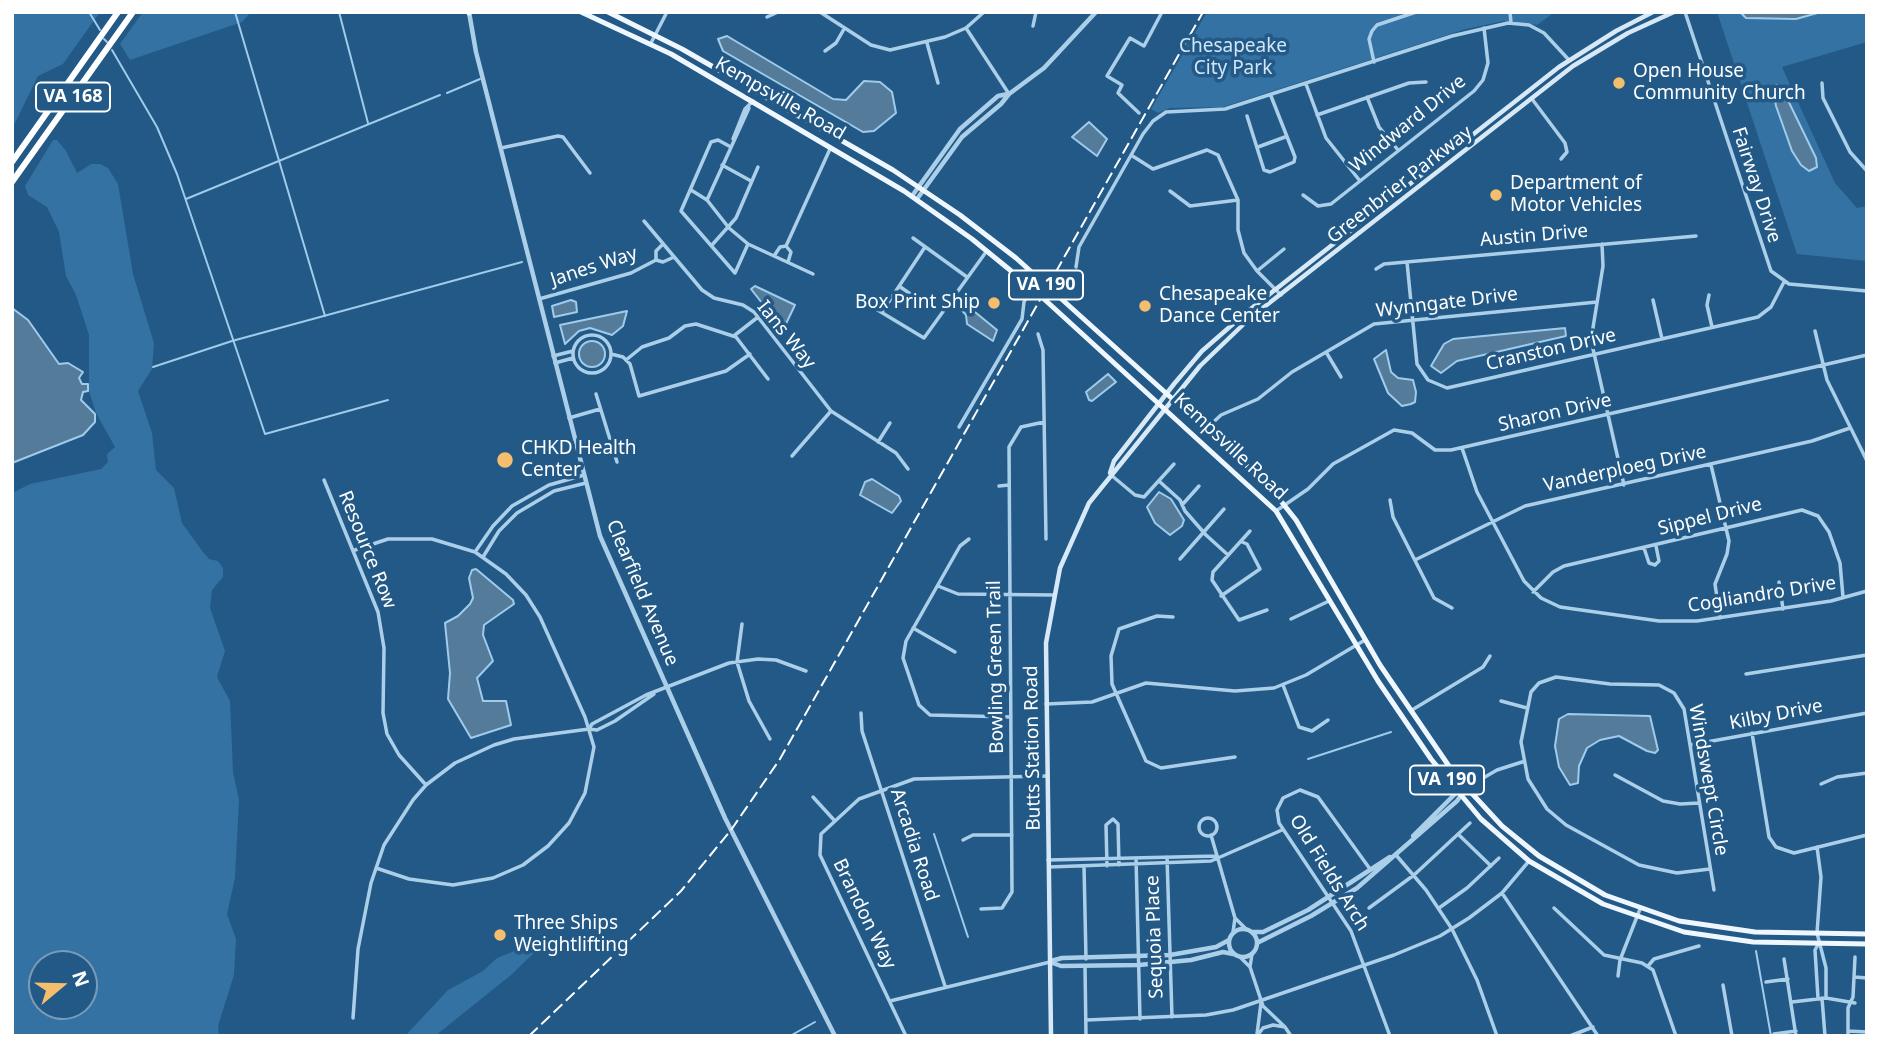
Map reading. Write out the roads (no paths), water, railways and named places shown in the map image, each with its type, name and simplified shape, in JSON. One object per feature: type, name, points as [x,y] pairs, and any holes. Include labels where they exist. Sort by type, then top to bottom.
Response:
[{"type":"highway","name":"VA 168","points":[[12,162],[118,12]]},
{"type":"highway","name":"VA 168","points":[[12,182],[133,12]]},
{"type":"main road","name":"Kempsville Road","points":[[581,12],[651,43],[831,147],[914,198],[987,250],[1032,288],[1276,511],[1356,645],[1409,727],[1461,797],[1529,861],[1588,897],[1636,918],[1714,938],[1867,944]]},
{"type":"main road","name":"Kempsville Road","points":[[608,12],[655,34],[920,188],[1016,258],[1172,398],[1285,505],[1410,711],[1466,788],[1503,826],[1545,860],[1591,888],[1640,909],[1724,929],[1867,934]]},
{"type":"main road","name":"Greenbrier Parkway","points":[[1159,402],[1219,335],[1276,290],[1569,61],[1653,12]]},
{"type":"main road","name":"Greenbrier Parkway","points":[[1165,408],[1223,342],[1573,66],[1628,33],[1674,12]]},
{"type":"main road","name":"Butts Station Road","points":[[1109,474],[1114,461],[1159,402]]},
{"type":"main road","name":"Butts Station Road","points":[[1051,1036],[1046,642],[1053,595],[1074,531],[1109,474],[1165,408]]},
{"type":"street","name":"Clearfield Avenue","points":[[469,12],[475,52],[603,544],[731,830],[835,1036]]},
{"type":"street","points":[[651,43],[667,12]]},
{"type":"street","points":[[767,17],[778,12]]},
{"type":"street","points":[[820,12],[872,45],[890,50],[927,43],[966,28],[984,12]]},
{"type":"street","points":[[1033,26],[1036,12]]},
{"type":"street","points":[[914,198],[960,129],[998,96],[1009,94],[1044,68],[1096,12]]},
{"type":"street","points":[[1139,113],[1118,93],[1122,85],[1107,76],[1130,38],[1143,46],[1162,12]]},
{"type":"street","points":[[1374,62],[1369,39],[1372,30],[1377,25],[1416,12]]},
{"type":"street","points":[[1510,12],[1511,23]]},
{"type":"street","name":"Fairway Drive","points":[[1685,12],[1766,261],[1784,282]]},
{"type":"street","points":[[1076,267],[1079,247],[1131,155],[1149,125],[1166,112],[1225,109],[1485,27],[1511,23],[1529,25],[1544,33],[1573,66]]},
{"type":"street","name":"Windward Drive","points":[[1303,195],[1316,205],[1325,206],[1481,83],[1489,57],[1485,27]]},
{"type":"street","points":[[966,28],[1009,94]]},
{"type":"street","points":[[825,51],[835,43],[844,29]]},
{"type":"street","points":[[927,43],[938,83]]},
{"type":"street","points":[[1317,115],[1409,83],[1426,82]]},
{"type":"street","points":[[1822,83],[1823,97],[1850,152],[1867,171]]},
{"type":"street","points":[[1306,84],[1326,138],[1360,181]]},
{"type":"street","points":[[1247,116],[1264,170],[1270,172],[1296,159],[1270,96]]},
{"type":"street","points":[[1367,97],[1379,127],[1398,150]]},
{"type":"street","points":[[1532,99],[1565,143],[1567,152],[1561,159]]},
{"type":"street","points":[[707,200],[745,109],[753,102]]},
{"type":"street","points":[[501,148],[558,136],[563,138],[590,173]]},
{"type":"street","points":[[1258,148],[1285,137]]},
{"type":"street","points":[[729,146],[718,140],[711,142],[681,211],[735,273],[748,244]]},
{"type":"street","points":[[786,246],[831,147]]},
{"type":"street","points":[[1131,155],[1153,169],[1197,153],[1214,151],[1223,162],[1238,200],[1240,242],[1257,271],[1281,295]]},
{"type":"street","points":[[722,165],[751,181]]},
{"type":"street","points":[[712,245],[729,228],[758,167]]},
{"type":"street","points":[[691,190],[707,200],[729,228],[748,244],[813,274]]},
{"type":"street","points":[[1170,191],[1190,206],[1238,200]]},
{"type":"street","name":"Ians Way","points":[[644,221],[708,295],[743,305],[758,317],[831,411],[899,456],[908,469]]},
{"type":"street","name":"Austin Drive","points":[[1376,269],[1384,264],[1696,236]]},
{"type":"street","points":[[913,238],[967,277]]},
{"type":"street","name":"Janes Way","points":[[656,260],[656,251],[663,244]]},
{"type":"street","points":[[1601,244],[1603,266],[1591,330],[1624,485]]},
{"type":"street","points":[[774,256],[780,247],[786,246],[791,250],[788,262]]},
{"type":"street","points":[[882,312],[925,247]]},
{"type":"street","points":[[1257,271],[1284,249]]},
{"type":"street","points":[[861,300],[923,338],[987,250]]},
{"type":"street","name":"Janes Way","points":[[539,299],[631,274],[656,260],[663,262],[674,257]]},
{"type":"street","name":"Cranston Drive","points":[[1407,262],[1419,369],[1428,380],[1441,387],[1460,386],[1762,315],[1771,307],[1784,282]]},
{"type":"street","points":[[1784,282],[1867,291]]},
{"type":"street","points":[[899,286],[916,298]]},
{"type":"street","points":[[959,427],[1021,319],[1025,297],[1032,288]]},
{"type":"street","points":[[1709,295],[1707,304],[1712,327]]},
{"type":"street","points":[[1653,300],[1662,339]]},
{"type":"street","name":"Wynngate Drive","points":[[1206,429],[1225,413],[1258,399],[1292,372],[1374,324],[1413,318],[1597,302]]},
{"type":"street","points":[[734,336],[758,317]]},
{"type":"street","points":[[626,360],[642,347],[669,338],[690,324],[734,336],[768,379]]},
{"type":"street","points":[[1815,331],[1823,365],[1867,461]]},
{"type":"street","points":[[1038,334],[1043,350],[1046,540]]},
{"type":"street","points":[[611,354],[605,369],[593,374],[581,371],[573,359],[573,351],[581,338],[594,335],[605,340],[611,354],[626,360],[639,397],[726,371],[750,354]]},
{"type":"street","points":[[554,356],[573,351]]},
{"type":"street","points":[[1326,352],[1341,377]]},
{"type":"street","name":"Sharon Drive","points":[[1276,511],[1308,489],[1333,464],[1388,432],[1408,431],[1438,451],[1462,448],[1867,355]]},
{"type":"street","points":[[555,363],[573,359]]},
{"type":"street","points":[[596,394],[617,462]]},
{"type":"street","points":[[569,418],[600,409]]},
{"type":"street","points":[[792,456],[831,411]]},
{"type":"street","name":"Bowling Green Trail","points":[[981,909],[995,911],[1011,898],[1011,441],[1026,424],[1044,422]]},
{"type":"street","points":[[878,442],[890,423]]},
{"type":"street","name":"Vanderploeg Drive","points":[[1415,560],[1524,506],[1821,439],[1850,428]]},
{"type":"street","points":[[1462,448],[1472,481],[1533,592]]},
{"type":"street","points":[[1109,474],[1139,497],[1146,496],[1174,464]]},
{"type":"street","points":[[1711,465],[1726,527],[1727,554],[1715,584],[1720,618]]},
{"type":"street","points":[[475,552],[493,526],[512,506],[549,485],[584,475]]},
{"type":"street","name":"Resource Row","points":[[324,480],[355,550],[381,625],[383,713],[387,734],[399,755],[426,785]]},
{"type":"street","points":[[1159,481],[1228,555]]},
{"type":"street","points":[[483,558],[499,531],[517,513],[554,491],[586,483]]},
{"type":"street","points":[[999,486],[1009,485]]},
{"type":"street","points":[[1182,505],[1199,486]]},
{"type":"street","points":[[1390,500],[1393,517],[1434,598],[1452,608]]},
{"type":"street","points":[[1180,559],[1224,509]]},
{"type":"street","name":"Sippel Drive","points":[[1533,592],[1553,572],[1564,566],[1796,511],[1814,513],[1823,521],[1835,545],[1843,597]]},
{"type":"street","points":[[1250,531],[1212,576],[1221,596],[1239,620],[1267,610]]},
{"type":"street","points":[[355,550],[388,539],[443,541],[475,552],[511,578],[533,605],[589,729],[593,758],[577,808],[559,835],[523,865],[493,878],[453,885],[409,879],[376,868]]},
{"type":"street","points":[[970,539],[960,546],[913,628],[903,655],[919,705],[924,712],[939,718],[1011,717]]},
{"type":"street","points":[[1221,596],[1260,569],[1247,544],[1240,543]]},
{"type":"street","points":[[1644,548],[1649,563],[1655,565],[1659,561],[1656,545]]},
{"type":"street","points":[[1779,582],[1783,608]]},
{"type":"street","points":[[938,586],[958,594],[1053,595]]},
{"type":"street","name":"Cogliandro Drive","points":[[1533,592],[1547,602],[1572,610],[1659,621],[1720,618],[1867,591]]},
{"type":"street","points":[[1291,619],[1331,600]]},
{"type":"street","points":[[1172,617],[1157,615],[1117,632],[1109,668],[1116,692],[1146,761],[1152,767],[1161,768],[1235,757]]},
{"type":"street","points":[[742,624],[737,662],[749,701],[770,739]]},
{"type":"street","points":[[913,628],[955,652]]},
{"type":"street","points":[[1046,704],[1084,704],[1146,683],[1246,692],[1283,685],[1365,640]]},
{"type":"street","points":[[1746,674],[1867,654]]},
{"type":"street","points":[[1410,711],[1483,667],[1490,656]]},
{"type":"street","points":[[353,1018],[358,949],[376,868],[395,826],[426,785],[455,764],[494,745],[589,729],[592,724],[667,688],[737,662],[776,660],[806,671]]},
{"type":"street","name":"Windswept Circle","points":[[1710,869],[1677,873],[1645,867],[1566,825],[1538,797],[1522,762],[1521,742],[1533,689],[1547,679],[1659,685],[1674,693],[1682,704],[1714,890]]},
{"type":"street","points":[[1283,685],[1300,727],[1312,731],[1328,720]]},
{"type":"street","points":[[1501,701],[1527,708]]},
{"type":"street","name":"Arcadia Road","points":[[861,713],[862,731],[945,986]]},
{"type":"street","name":"Kilby Drive","points":[[1690,745],[1867,713]]},
{"type":"street","points":[[1752,733],[1771,840],[1776,847],[1789,852],[1867,835]]},
{"type":"street","points":[[1412,836],[1456,791],[1497,770],[1522,762]]},
{"type":"street","points":[[1821,784],[1837,777],[1867,774]]},
{"type":"street","points":[[1615,775],[1663,801],[1699,803]]},
{"type":"street","name":"Brandon Way","points":[[906,1036],[818,850],[821,834],[859,799],[881,789],[928,777],[1047,776]]},
{"type":"street","points":[[1291,1036],[1285,1027],[1266,1011],[1261,1001],[1250,967],[1257,943],[1331,901],[1392,855],[1461,797],[1466,788]]},
{"type":"street","name":"Old Fields Arch","points":[[1370,870],[1312,793],[1294,791],[1283,798],[1277,817],[1282,830],[1351,931],[1390,1036]]},
{"type":"street","points":[[813,797],[834,820]]},
{"type":"street","points":[[890,1001],[1062,958],[1138,958],[1216,947],[1229,940],[1235,919],[1211,835],[1217,824],[1207,818],[1201,821],[1200,831],[1211,835]]},
{"type":"street","points":[[1107,866],[1106,825],[1112,819],[1118,824],[1119,866]]},
{"type":"street","points":[[1369,908],[1414,875],[1470,823]]},
{"type":"street","points":[[1048,860],[1217,856],[1242,849],[1282,830]]},
{"type":"street","points":[[1458,834],[1490,866]]},
{"type":"street","points":[[962,840],[973,835],[1012,835]]},
{"type":"street","points":[[1817,847],[1821,877],[1816,933],[1827,977],[1822,998]]},
{"type":"street","points":[[1235,919],[1252,932],[1263,932],[1357,888],[1387,863],[1392,855]]},
{"type":"street","points":[[1392,855],[1414,875],[1452,929],[1477,981],[1497,1036]]},
{"type":"street","points":[[1048,867],[1168,864],[1211,861],[1217,856]]},
{"type":"street","name":"Sequoia Place","points":[[1167,857],[1172,1017]]},
{"type":"street","points":[[1136,858],[1140,1019]]},
{"type":"street","points":[[1439,908],[1499,858]]},
{"type":"street","points":[[1083,860],[1093,866]]},
{"type":"street","points":[[1086,1020],[1206,1015],[1261,1001],[1365,964],[1452,929],[1502,893],[1529,861]]},
{"type":"street","points":[[1084,866],[1086,959]]},
{"type":"street","points":[[1502,893],[1598,1036]]},
{"type":"street","points":[[1554,908],[1586,941],[1604,955],[1648,966],[1656,975],[1676,1036]]},
{"type":"street","points":[[1618,976],[1620,960],[1640,909]]},
{"type":"street","points":[[1233,932],[1246,929]]},
{"type":"street","points":[[1252,932],[1257,943]]},
{"type":"street","points":[[1229,940],[1233,954]]},
{"type":"street","points":[[1819,943],[1815,950],[1825,1036]]},
{"type":"street","points":[[1648,966],[1654,959],[1699,946]]},
{"type":"street","points":[[1050,962],[1061,966],[1139,965],[1170,963],[1223,952],[1240,957],[1250,967]]},
{"type":"street","points":[[1240,957],[1252,954]]},
{"type":"street","points":[[1856,957],[1848,1033],[1867,1032]]},
{"type":"street","points":[[1774,1034],[1796,1033],[1784,958]]},
{"type":"street","points":[[1085,966],[1086,1036]]},
{"type":"street","points":[[1854,977],[1867,978]]},
{"type":"street","points":[[1766,982],[1788,979]]},
{"type":"street","points":[[1723,985],[1732,1036]]},
{"type":"street","points":[[1791,1002],[1822,998],[1853,1002]]},
{"type":"street","points":[[1257,1036],[1261,1001]]},
{"type":"street","points":[[1257,1036],[1268,1026],[1285,1027]]},
{"type":"street","points":[[1570,1036],[1592,1027]]},
{"type":"waterway","points":[[89,12],[100,30]]},
{"type":"waterway","points":[[235,12],[325,316]]},
{"type":"waterway","points":[[339,12],[368,123]]},
{"type":"waterway","points":[[104,39],[107,42]]},
{"type":"waterway","points":[[112,50],[157,127],[177,174],[265,434],[388,400]]},
{"type":"waterway","points":[[447,93],[480,79]]},
{"type":"waterway","points":[[186,199],[440,95]]},
{"type":"waterway","points":[[153,367],[232,341],[522,262]]},
{"type":"waterway","points":[[1308,759],[1391,732]]},
{"type":"waterway","points":[[934,834],[968,937]]},
{"type":"waterway","points":[[1756,951],[1771,1036]]},
{"type":"waterway","points":[[790,1036],[815,1022]]},
{"type":"railway","points":[[529,1036],[681,891],[731,830],[780,759],[1203,12]]},
{"type":"place","name":"Open House Community Church","points":[[1619,83]]},
{"type":"place","name":"Department of Motor Vehicles","points":[[1496,195]]},
{"type":"place","name":"Box Print Ship","points":[[994,303]]},
{"type":"place","name":"Chesapeake Dance Center","points":[[1145,306]]},
{"type":"place","name":"CHKD Health Center","points":[[505,460]]},
{"type":"place","name":"Three Ships Weightlifting","points":[[500,935]]},
{"type":"park label","name":"Chesapeake City Park","points":[[1233,58]]}]
